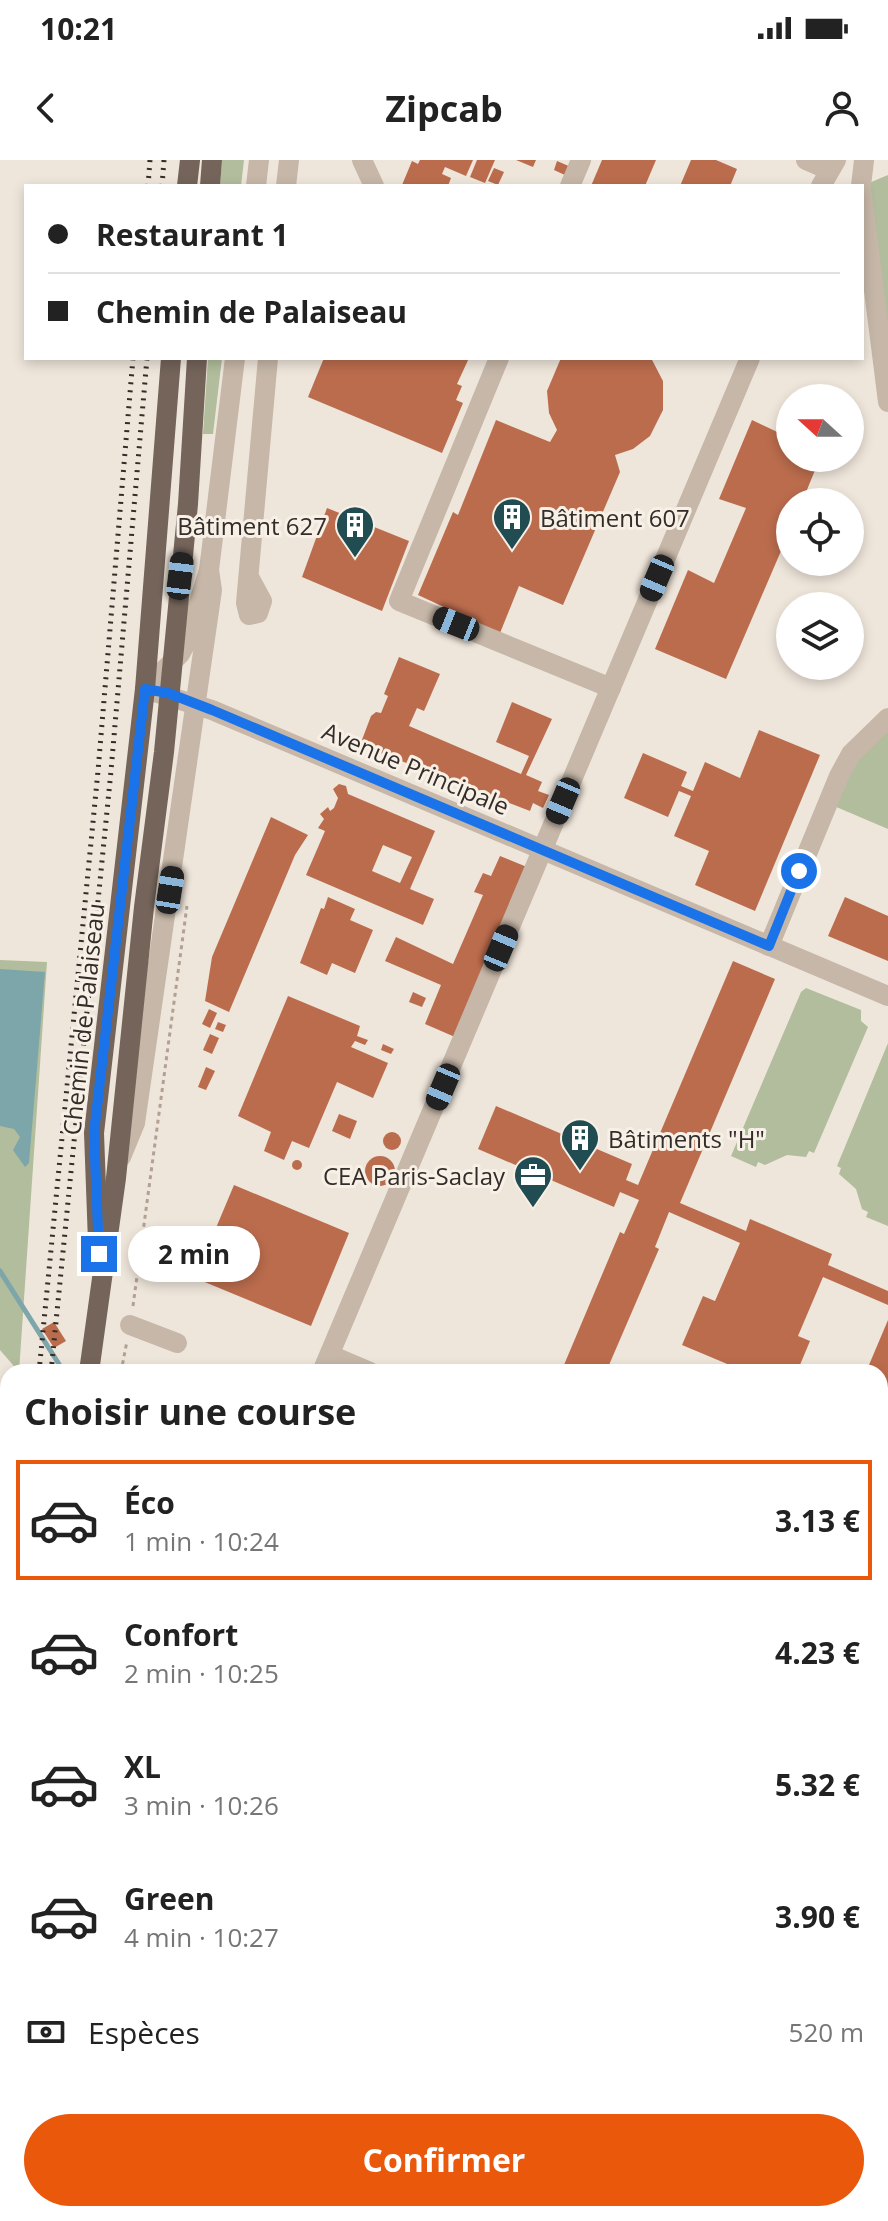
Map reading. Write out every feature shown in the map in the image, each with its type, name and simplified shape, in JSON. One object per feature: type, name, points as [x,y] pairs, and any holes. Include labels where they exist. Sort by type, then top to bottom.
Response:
[{"type":"main road","points":[[187,184],[190,160]]},
{"type":"main road","points":[[210,184],[212,160]]},
{"type":"main road","name":"Chemin de Palaiseau","points":[[100,1284],[94,1133],[145,689],[171,360]]},
{"type":"main road","name":"Chemin de Palaiseau","points":[[100,1284],[117,1167],[188,504],[197,360]]},
{"type":"main road","points":[[90,1364],[100,1284]]},
{"type":"street","points":[[256,184],[259,160]]},
{"type":"street","points":[[286,184],[289,160]]},
{"type":"street","points":[[362,160],[373,184]]},
{"type":"street","points":[[571,184],[581,160]]},
{"type":"street","points":[[806,160],[828,172]]},
{"type":"street","points":[[861,184],[864,160]]},
{"type":"street","points":[[864,211],[888,402]]},
{"type":"street","points":[[145,689],[186,643],[209,570],[235,360]]},
{"type":"street","points":[[249,577],[268,360]]},
{"type":"street","points":[[498,360],[399,601],[611,688]]},
{"type":"street","points":[[332,1364],[749,360]]},
{"type":"street","points":[[117,1167],[135,1123],[212,590],[209,570]]},
{"type":"street","name":"Avenue Principale","points":[[145,689],[168,693],[196,704],[888,996]]},
{"type":"street","points":[[769,946],[839,776],[851,754],[888,718]]},
{"type":"street","points":[[130,1325],[177,1343]]},
{"type":"green space","points":[[222,160],[244,160],[241,184],[220,184]]},
{"type":"green space","points":[[888,175],[888,374],[869,183]]},
{"type":"green space","points":[[208,360],[222,360],[213,434],[203,434]]},
{"type":"green space","points":[[888,727],[888,829],[834,806],[852,766]]},
{"type":"green space","points":[[0,960],[47,962],[20,1364],[12,1364],[0,1350]]},
{"type":"green space","points":[[806,988],[861,1010],[861,1021],[868,1027],[814,1153],[809,1151],[806,1157],[787,1155],[765,1165],[758,1162],[756,1167],[731,1156],[801,992]]},
{"type":"green space","points":[[888,1043],[888,1226],[866,1217],[868,1212],[862,1209],[856,1189],[839,1174],[841,1168],[837,1166]]},
{"type":"water","points":[[0,969],[45,972],[29,1163],[25,1167],[13,1150],[20,1137],[14,1129],[0,1126]]},
{"type":"building","points":[[420,160],[473,160],[466,176],[445,167],[442,174],[451,178],[449,184],[402,184],[412,161],[418,164]]},
{"type":"building","points":[[477,160],[495,160],[485,183],[470,177]]},
{"type":"building","points":[[516,160],[536,160],[533,167]]},
{"type":"building","points":[[602,160],[656,160],[646,184],[592,184]]},
{"type":"building","points":[[691,160],[716,160],[737,169],[731,184],[681,184]]},
{"type":"building","points":[[557,161],[571,167],[567,176],[554,170]]},
{"type":"building","points":[[494,168],[504,172],[498,184],[488,181]]},
{"type":"building","points":[[323,360],[468,360],[457,384],[462,386],[456,400],[463,403],[442,453],[308,397]]},
{"type":"building","name":"Bâtiment 607","points":[[560,360],[652,360],[663,381],[663,410],[650,436],[633,449],[615,455],[620,472],[563,605],[519,586],[500,633],[418,595],[453,512],[458,515],[496,420],[550,442],[557,430],[549,413],[547,391]]},
{"type":"building","points":[[752,420],[776,431],[776,472],[814,472],[808,488],[776,488],[776,563],[726,679],[655,649],[688,570],[714,583],[746,508],[719,499]]},
{"type":"building","name":"Bâtiment 627","points":[[327,508],[409,541],[382,611],[302,577]]},
{"type":"building","points":[[399,657],[440,674],[424,711],[417,708],[409,726],[521,774],[529,756],[496,742],[512,702],[552,719],[526,775],[542,782],[538,791],[549,795],[543,808],[533,803],[530,811],[360,745],[371,716],[381,713],[388,696],[384,694]]},
{"type":"building","points":[[759,730],[820,755],[755,911],[695,885],[709,851],[674,836],[691,796],[679,791],[668,817],[624,798],[643,753],[687,772],[681,786],[693,791],[705,762],[740,778]]},
{"type":"building","points":[[339,784],[346,786],[348,794],[435,831],[410,889],[434,899],[423,925],[306,875],[325,831],[318,828],[324,819],[320,814],[328,807],[330,811],[334,808],[338,798],[333,789]],"holes":[[[383,845],[412,857],[400,883],[372,871]]]},
{"type":"building","points":[[271,817],[308,835],[295,855],[229,1012],[205,1001],[212,957]]},
{"type":"building","points":[[500,856],[527,867],[455,1037],[425,1024],[441,985],[385,961],[396,937],[453,964],[483,895],[474,892],[483,873],[491,876]]},
{"type":"building","points":[[328,897],[355,909],[350,920],[373,930],[355,973],[332,963],[327,975],[300,963]]},
{"type":"building","points":[[845,897],[888,916],[888,961],[828,936]]},
{"type":"building","name":"Bâtiments \"H\"","points":[[733,961],[775,979],[680,1203],[746,1231],[750,1219],[832,1254],[828,1265],[888,1291],[888,1305],[823,1277],[798,1336],[810,1341],[800,1364],[727,1364],[682,1345],[703,1296],[715,1301],[740,1243],[669,1212],[655,1247],[659,1249],[609,1364],[564,1364],[620,1232],[624,1234],[639,1200],[620,1192],[614,1207],[478,1149],[496,1106],[632,1164],[626,1180],[638,1185]]},
{"type":"building","points":[[413,992],[426,998],[422,1007],[409,1002]]},
{"type":"building","points":[[288,996],[360,1026],[357,1036],[368,1040],[365,1045],[355,1041],[351,1047],[388,1063],[373,1098],[337,1082],[309,1148],[292,1141],[284,1160],[264,1151],[271,1132],[238,1116]]},
{"type":"building","points":[[209,1009],[217,1013],[210,1028],[202,1024]]},
{"type":"building","points":[[218,1022],[226,1025],[223,1032],[215,1029]]},
{"type":"building","points":[[210,1034],[219,1038],[212,1054],[203,1050]]},
{"type":"building","points":[[383,1044],[394,1049],[391,1054],[381,1050]]},
{"type":"building","points":[[206,1067],[215,1071],[206,1090],[198,1087]]},
{"type":"building","points":[[339,1114],[357,1121],[350,1139],[332,1131]]},
{"type":"building","points":[[392,1132],[401,1141],[392,1150],[383,1141]]},
{"type":"building","points":[[380,1156],[386,1157],[394,1165],[394,1177],[386,1185],[380,1186],[374,1185],[366,1177],[365,1171],[366,1165],[374,1157]]},
{"type":"building","points":[[297,1160],[302,1165],[297,1170],[292,1165]]},
{"type":"building","points":[[234,1185],[349,1233],[311,1326],[195,1278]]},
{"type":"building","points":[[888,1320],[888,1364],[869,1364]]},
{"type":"building","points":[[54,1322],[66,1341],[54,1348],[42,1329]]},
{"type":"waterway","points":[[0,1271],[59,1364]]},
{"type":"railway","points":[[148,184],[150,160]]},
{"type":"railway","points":[[162,184],[164,160]]},
{"type":"railway","points":[[40,1364],[98,771],[133,360]]},
{"type":"railway","points":[[52,1364],[111,771],[147,360]]},
{"type":"place","name":"Bâtiment 607","points":[[512,551]]},
{"type":"place","name":"Bâtiment 627","points":[[355,559]]},
{"type":"place","name":"Bâtiments \"H\"","points":[[580,1172]]},
{"type":"place","name":"CEA Paris-Saclay","points":[[533,1209]]},
{"type":"route","points":[[99,1254],[94,1133],[145,689],[168,693],[212,710],[769,946],[799,871]]}]
